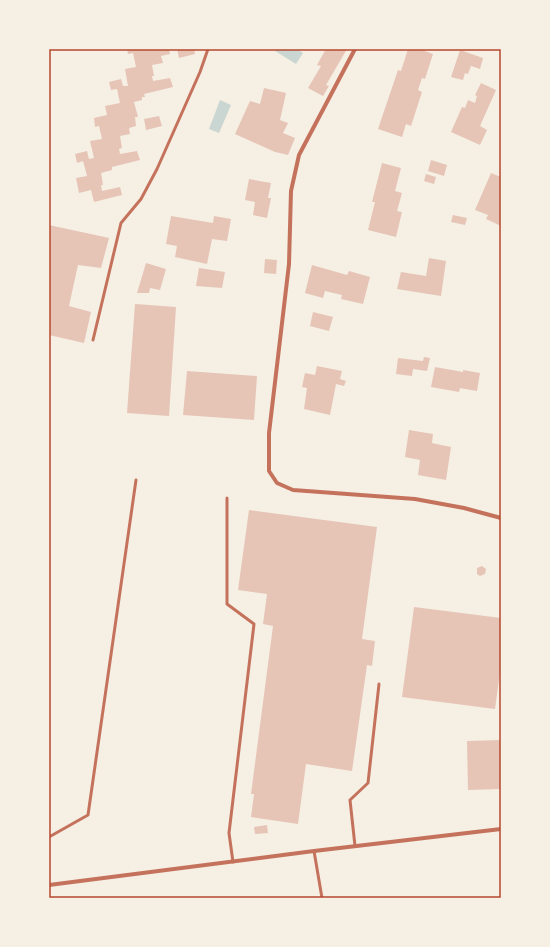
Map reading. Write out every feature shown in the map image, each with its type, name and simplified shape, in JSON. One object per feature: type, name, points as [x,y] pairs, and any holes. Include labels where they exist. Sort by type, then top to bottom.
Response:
[{"type":"street","points":[[355,49],[299,155],[292,191],[289,264],[269,433],[269,471],[277,483],[293,490],[415,499],[464,508],[501,518]]},
{"type":"street","points":[[49,886],[314,851],[501,829]]},
{"type":"lane","points":[[93,340],[121,223],[141,199],[157,169],[200,72],[208,49]]},
{"type":"lane","points":[[49,837],[88,815],[136,480]]},
{"type":"lane","points":[[227,498],[227,604],[254,624],[229,833],[233,862]]},
{"type":"lane","points":[[355,846],[350,800],[368,783],[379,684]]},
{"type":"lane","points":[[314,851],[322,898]]},
{"type":"shaded area","points":[[272,49],[297,49],[303,53],[296,64]]},
{"type":"shaded area","points":[[220,100],[231,105],[219,133],[209,129]]},
{"type":"building","points":[[127,49],[169,49],[170,54],[161,56],[163,63],[152,65],[154,76],[152,76],[153,81],[170,78],[173,87],[144,94],[145,97],[142,97],[142,100],[134,102],[138,117],[135,117],[136,126],[129,128],[130,134],[120,136],[122,148],[119,149],[120,154],[137,151],[140,160],[112,167],[112,170],[101,173],[103,185],[101,185],[102,191],[120,187],[122,195],[94,202],[91,190],[79,193],[76,178],[87,176],[83,161],[77,163],[75,154],[87,151],[89,159],[94,158],[90,141],[102,139],[99,126],[95,127],[94,118],[107,115],[105,106],[120,103],[117,89],[111,90],[109,82],[121,79],[123,86],[128,86],[125,69],[136,67],[133,53],[128,54]]},
{"type":"building","points":[[177,49],[194,49],[195,54],[179,58]]},
{"type":"building","points":[[326,49],[347,49],[326,85],[329,86],[323,96],[308,88],[321,66],[317,65]]},
{"type":"building","points":[[408,49],[419,49],[433,54],[425,79],[422,78],[418,90],[422,92],[411,126],[406,124],[402,137],[378,129],[398,70],[401,71]]},
{"type":"building","points":[[460,50],[483,58],[480,69],[471,66],[468,74],[465,73],[463,80],[451,77]]},
{"type":"building","points":[[481,83],[496,90],[480,126],[487,130],[480,145],[451,132],[462,107],[465,108],[468,100],[475,103],[477,96],[475,95]]},
{"type":"building","points":[[264,88],[286,93],[280,120],[288,123],[283,133],[295,138],[288,155],[275,152],[235,134],[250,101],[260,104]]},
{"type":"building","points":[[159,116],[162,126],[146,130],[144,119]]},
{"type":"building","points":[[431,160],[447,165],[444,176],[428,171]]},
{"type":"building","points":[[382,163],[401,168],[395,191],[402,193],[397,211],[402,212],[396,237],[368,230],[375,202],[372,202]]},
{"type":"building","points":[[491,173],[501,177],[501,226],[486,219],[488,215],[475,210]]},
{"type":"building","points":[[426,174],[436,177],[434,184],[424,181]]},
{"type":"building","points":[[249,179],[271,183],[268,198],[271,198],[267,218],[253,215],[255,202],[245,200]]},
{"type":"building","points":[[453,215],[467,218],[465,225],[451,222]]},
{"type":"building","points":[[171,216],[213,223],[214,216],[231,219],[227,241],[212,239],[207,264],[175,257],[177,246],[166,244]]},
{"type":"building","points":[[49,225],[109,238],[101,268],[78,265],[69,306],[91,312],[84,343],[49,335]]},
{"type":"building","points":[[429,258],[446,261],[441,296],[397,289],[401,272],[426,276]]},
{"type":"building","points":[[265,259],[277,260],[276,274],[264,273]]},
{"type":"building","points":[[146,263],[166,269],[160,290],[150,288],[149,293],[137,293]]},
{"type":"building","points":[[312,265],[347,275],[349,271],[370,277],[363,304],[341,299],[342,295],[325,291],[323,298],[305,293]]},
{"type":"building","points":[[199,268],[225,272],[222,288],[196,286]]},
{"type":"building","points":[[135,304],[176,307],[169,416],[127,413]]},
{"type":"building","points":[[313,312],[333,317],[329,331],[310,326]]},
{"type":"building","points":[[424,357],[430,358],[427,371],[413,369],[412,376],[396,374],[398,358],[423,361]]},
{"type":"building","points":[[317,366],[342,371],[340,379],[346,381],[344,386],[336,384],[330,415],[304,409],[307,388],[302,387],[305,373],[315,375]]},
{"type":"building","points":[[435,367],[463,372],[463,370],[480,373],[477,391],[460,388],[459,392],[431,387]]},
{"type":"building","points":[[187,371],[257,376],[254,420],[183,415]]},
{"type":"building","points":[[409,430],[433,434],[432,443],[451,447],[446,480],[418,475],[420,460],[405,457]]},
{"type":"building","points":[[249,510],[377,527],[362,639],[375,641],[372,666],[367,665],[352,771],[306,764],[298,824],[251,817],[254,794],[251,794],[273,626],[263,624],[267,594],[238,590]]},
{"type":"building","points":[[482,566],[486,569],[485,574],[480,576],[477,574],[477,568]]},
{"type":"building","points":[[414,607],[501,618],[501,665],[495,709],[402,697]]},
{"type":"building","points":[[501,740],[501,789],[468,790],[467,741]]},
{"type":"building","points":[[267,825],[268,833],[255,834],[254,827]]}]
